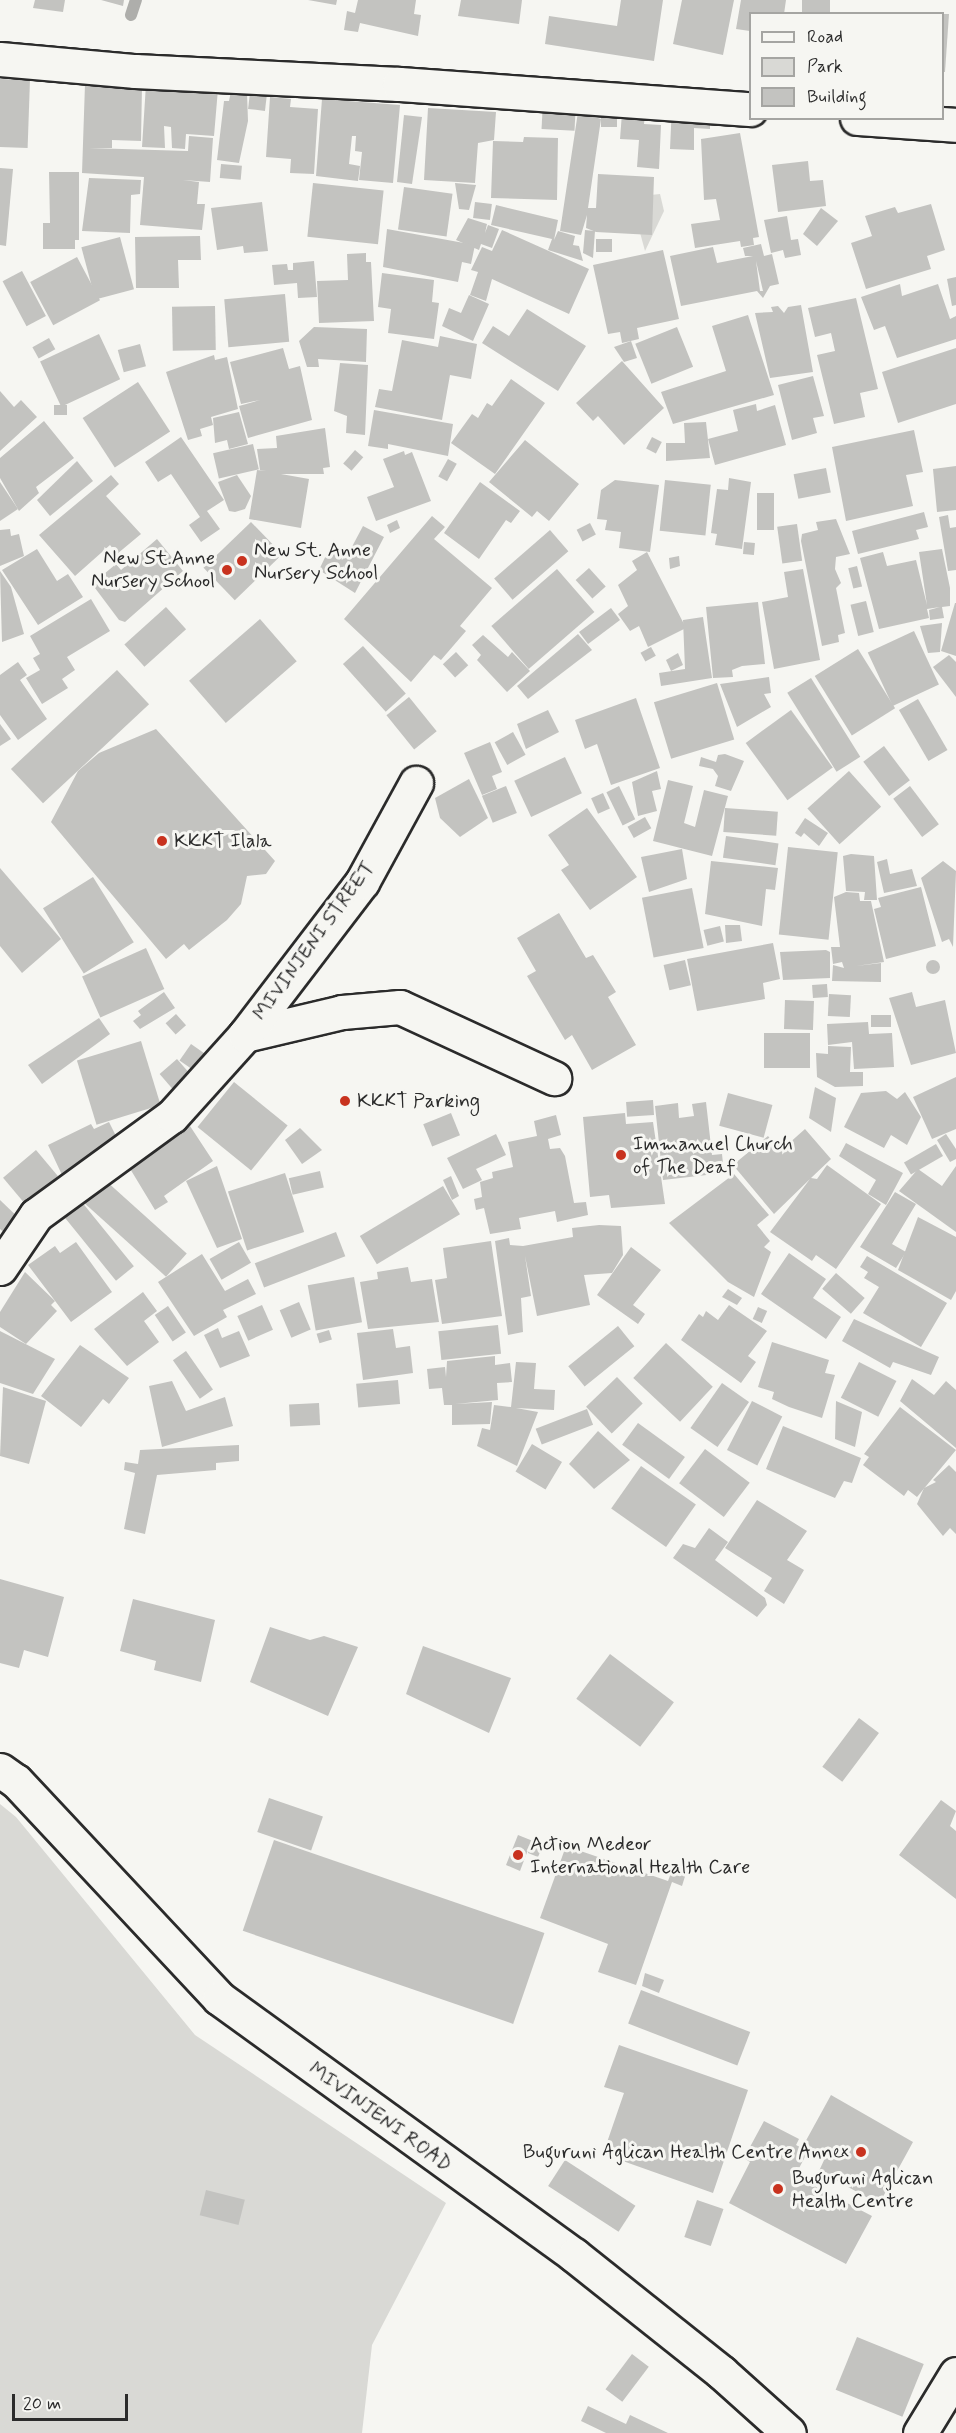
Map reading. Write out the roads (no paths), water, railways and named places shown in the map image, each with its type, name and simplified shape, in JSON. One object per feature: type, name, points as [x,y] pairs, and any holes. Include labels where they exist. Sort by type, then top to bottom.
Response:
[{"type":"street","points":[[0,58],[135,71],[399,84],[749,109]]},
{"type":"street","points":[[885,120],[956,125]]},
{"type":"street","name":"MIVINJENI STREET","points":[[0,1268],[36,1215],[172,1116],[245,1035],[362,882],[416,783]]},
{"type":"street","name":"MIVINJENI STREET","points":[[245,1035],[342,1012],[400,1006],[554,1078]]},
{"type":"street","name":"MIVINJENI ROAD","points":[[0,1770],[16,1781],[219,1998],[574,2255],[721,2372],[789,2433]]},
{"type":"street","points":[[920,2433],[956,2374]]},
{"type":"waterway","points":[[131,15],[136,0]]},
{"type":"place","name":"New St. Anne Nursery School","points":[[242,561]]},
{"type":"place","name":"New St.Anne Nursery School","points":[[227,570]]},
{"type":"place","name":"KKKT Ilala","points":[[162,841]]},
{"type":"place","name":"KKKT Parking","points":[[345,1101]]},
{"type":"place","name":"Immanuel Church of The Deaf","points":[[621,1155]]},
{"type":"place","name":"Action Medeor International Health Care","points":[[518,1855]]},
{"type":"place","name":"Buguruni Aglican Health Centre Annex","points":[[861,2152]]},
{"type":"place","name":"Buguruni Aglican Health Centre","points":[[778,2189]]}]
